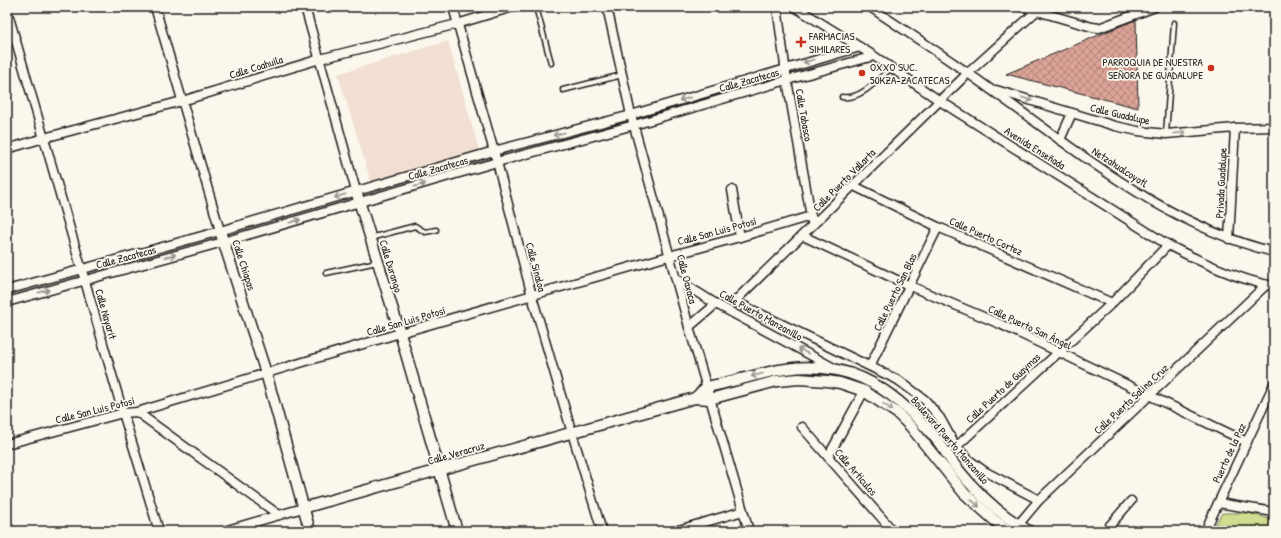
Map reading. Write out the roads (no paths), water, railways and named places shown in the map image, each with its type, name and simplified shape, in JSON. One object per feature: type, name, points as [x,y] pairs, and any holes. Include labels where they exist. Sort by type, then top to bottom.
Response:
[{"type":"street","name":"Calle Chiapas","points":[[155,7],[223,242],[266,373],[310,531]]},
{"type":"street","name":"Calle Durango","points":[[305,7],[359,203],[400,334],[457,531]]},
{"type":"street","name":"Calle Sinaloa","points":[[453,7],[494,151],[532,296],[602,531]]},
{"type":"street","name":"Calle Coahuila","points":[[7,149],[182,101],[320,60],[457,24],[512,7]]},
{"type":"street","name":"Calle Oaxaca","points":[[607,7],[631,115],[669,256],[749,531]]},
{"type":"street","name":"Calle Tabasco","points":[[777,7],[785,68],[813,226]]},
{"type":"street","name":"Avenida Enseñada","points":[[795,7],[891,67],[940,101],[1168,245],[1197,260],[1229,273],[1270,285]]},
{"type":"street","name":"Netzahualcoyotl","points":[[870,7],[990,88],[1060,140],[1121,182],[1178,216],[1229,239],[1274,252]]},
{"type":"street","points":[[1023,7],[1039,9],[1099,28],[1156,7]]},
{"type":"street","name":"Calle Puerto Vallarta","points":[[870,366],[736,301],[736,299],[803,236],[968,73],[1039,9]]},
{"type":"street","name":"Calle Nayarit","points":[[7,10],[84,280],[159,531]]},
{"type":"street","name":"Calle Zacatecas","points":[[7,290],[220,231],[494,151],[631,115],[785,68],[860,47]]},
{"type":"street","name":"Calle Zacatecas","points":[[7,302],[223,242],[497,162],[634,125],[874,56]]},
{"type":"street","name":"Calle Guadalupe","points":[[990,88],[1115,126],[1138,131],[1166,134],[1235,128],[1274,127]]},
{"type":"street","points":[[1060,140],[1072,113]]},
{"type":"street","name":"Privada Guadalupe","points":[[1229,239],[1235,128]]},
{"type":"street","name":"Calle Puerto Cortez","points":[[854,186],[938,227],[1112,303]]},
{"type":"street","points":[[732,190],[740,238]]},
{"type":"street","name":"Calle San Luis Potosí","points":[[7,444],[123,413],[136,412],[669,256],[740,238],[811,216]]},
{"type":"street","name":"Calle Puerto San Blas","points":[[870,366],[938,227]]},
{"type":"street","name":"Calle Puerto San Ángel","points":[[803,236],[910,286],[1000,324],[1247,442]]},
{"type":"street","name":"Calle Puerto de Guaymas","points":[[956,447],[1112,303],[1168,245]]},
{"type":"street","name":"Calle Puerto Manzanillo","points":[[676,279],[716,304],[837,369]]},
{"type":"street","name":"Calle Puerto Salina Cruz","points":[[1016,528],[1039,500],[1270,285]]},
{"type":"street","points":[[689,326],[716,304]]},
{"type":"street","name":"Boulevard Puerto Manzanillo","points":[[707,388],[778,370],[814,366],[837,369],[859,377],[881,388],[900,401],[938,441],[956,468],[975,488],[1016,528],[1029,531]]},
{"type":"street","points":[[870,366],[898,380],[925,400],[940,418],[956,447],[969,460],[1039,500]]},
{"type":"street","points":[[806,367],[806,379]]},
{"type":"street","name":"Boulevard Puerto Manzanillo","points":[[710,399],[777,381],[806,379],[834,382],[864,391],[896,413],[911,427],[964,493],[1009,531]]},
{"type":"street","name":"Puerto de la Paz","points":[[1205,531],[1274,384]]},
{"type":"street","name":"Calle Veracruz","points":[[695,398],[707,388]]},
{"type":"street","points":[[828,457],[864,391]]},
{"type":"street","name":"Calle Veracruz","points":[[224,531],[695,398],[710,399]]},
{"type":"street","points":[[136,412],[279,515]]},
{"type":"street","name":"Calle Artículos","points":[[802,427],[893,531]]},
{"type":"street","points":[[1106,531],[1131,501]]},
{"type":"street","points":[[1218,502],[1274,512]]},
{"type":"street","points":[[675,531],[743,511]]},
{"type":"street","points":[[7,523],[9,531]]},
{"type":"lane","points":[[536,7],[551,63]]},
{"type":"lane","points":[[1166,134],[1174,23]]},
{"type":"lane","points":[[842,97],[849,98],[856,96],[891,67]]},
{"type":"lane","points":[[563,90],[622,75]]},
{"type":"lane","points":[[370,238],[415,226],[425,232],[436,230]]},
{"type":"lane","points":[[326,273],[377,262]]},
{"type":"waterway","points":[[692,531],[707,526]]},
{"type":"place","name":"FARMACIAS SIMILARES","points":[[801,42]]},
{"type":"place","name":"PARROQUIA DE NUESTRA SEÑORA DE GUADALUPE","points":[[1211,68]]},
{"type":"place","name":"OXXO SUC. 50KZA-ZACATECAS","points":[[862,73]]}]
